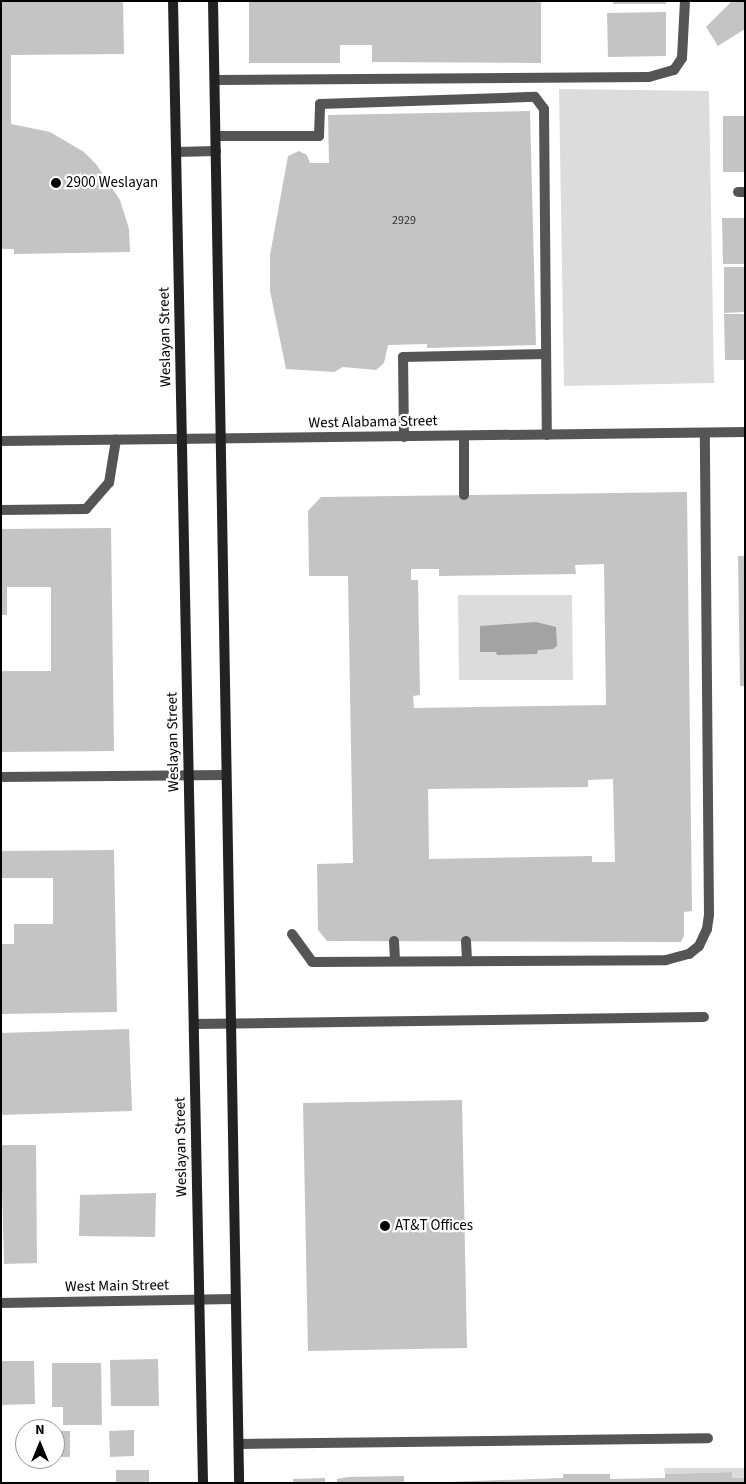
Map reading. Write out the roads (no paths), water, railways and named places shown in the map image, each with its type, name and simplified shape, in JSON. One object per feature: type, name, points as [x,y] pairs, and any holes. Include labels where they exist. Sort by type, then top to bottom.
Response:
[{"type":"main road","name":"Weslayan Street","points":[[173,1],[202,1483]]},
{"type":"main road","points":[[214,1],[234,1299],[239,1483]]},
{"type":"street","points":[[215,80],[649,77],[674,70],[682,58],[685,41],[685,1]]},
{"type":"street","points":[[216,136],[319,136],[320,104],[535,97],[544,109],[547,434]]},
{"type":"street","points":[[176,152],[216,151]]},
{"type":"street","points":[[404,437],[403,357],[546,354]]},
{"type":"street","points":[[292,934],[312,962],[666,960],[689,954],[704,938],[708,915],[705,432]]},
{"type":"street","name":"West Alabama Street","points":[[1,441],[745,432]]},
{"type":"street","points":[[464,436],[464,495]]},
{"type":"street","points":[[1,510],[86,509],[109,483],[116,440]]},
{"type":"street","points":[[1,777],[226,775]]},
{"type":"street","points":[[394,941],[395,961]]},
{"type":"street","points":[[466,941],[467,960]]},
{"type":"street","points":[[194,1024],[704,1017]]},
{"type":"street","name":"West Main Street","points":[[1,1303],[234,1299]]},
{"type":"street","points":[[239,1444],[708,1438]]},
{"type":"place","name":"2900 Weslayan","points":[[56,183]]},
{"type":"place","name":"AT&T Offices","points":[[385,1226]]}]
